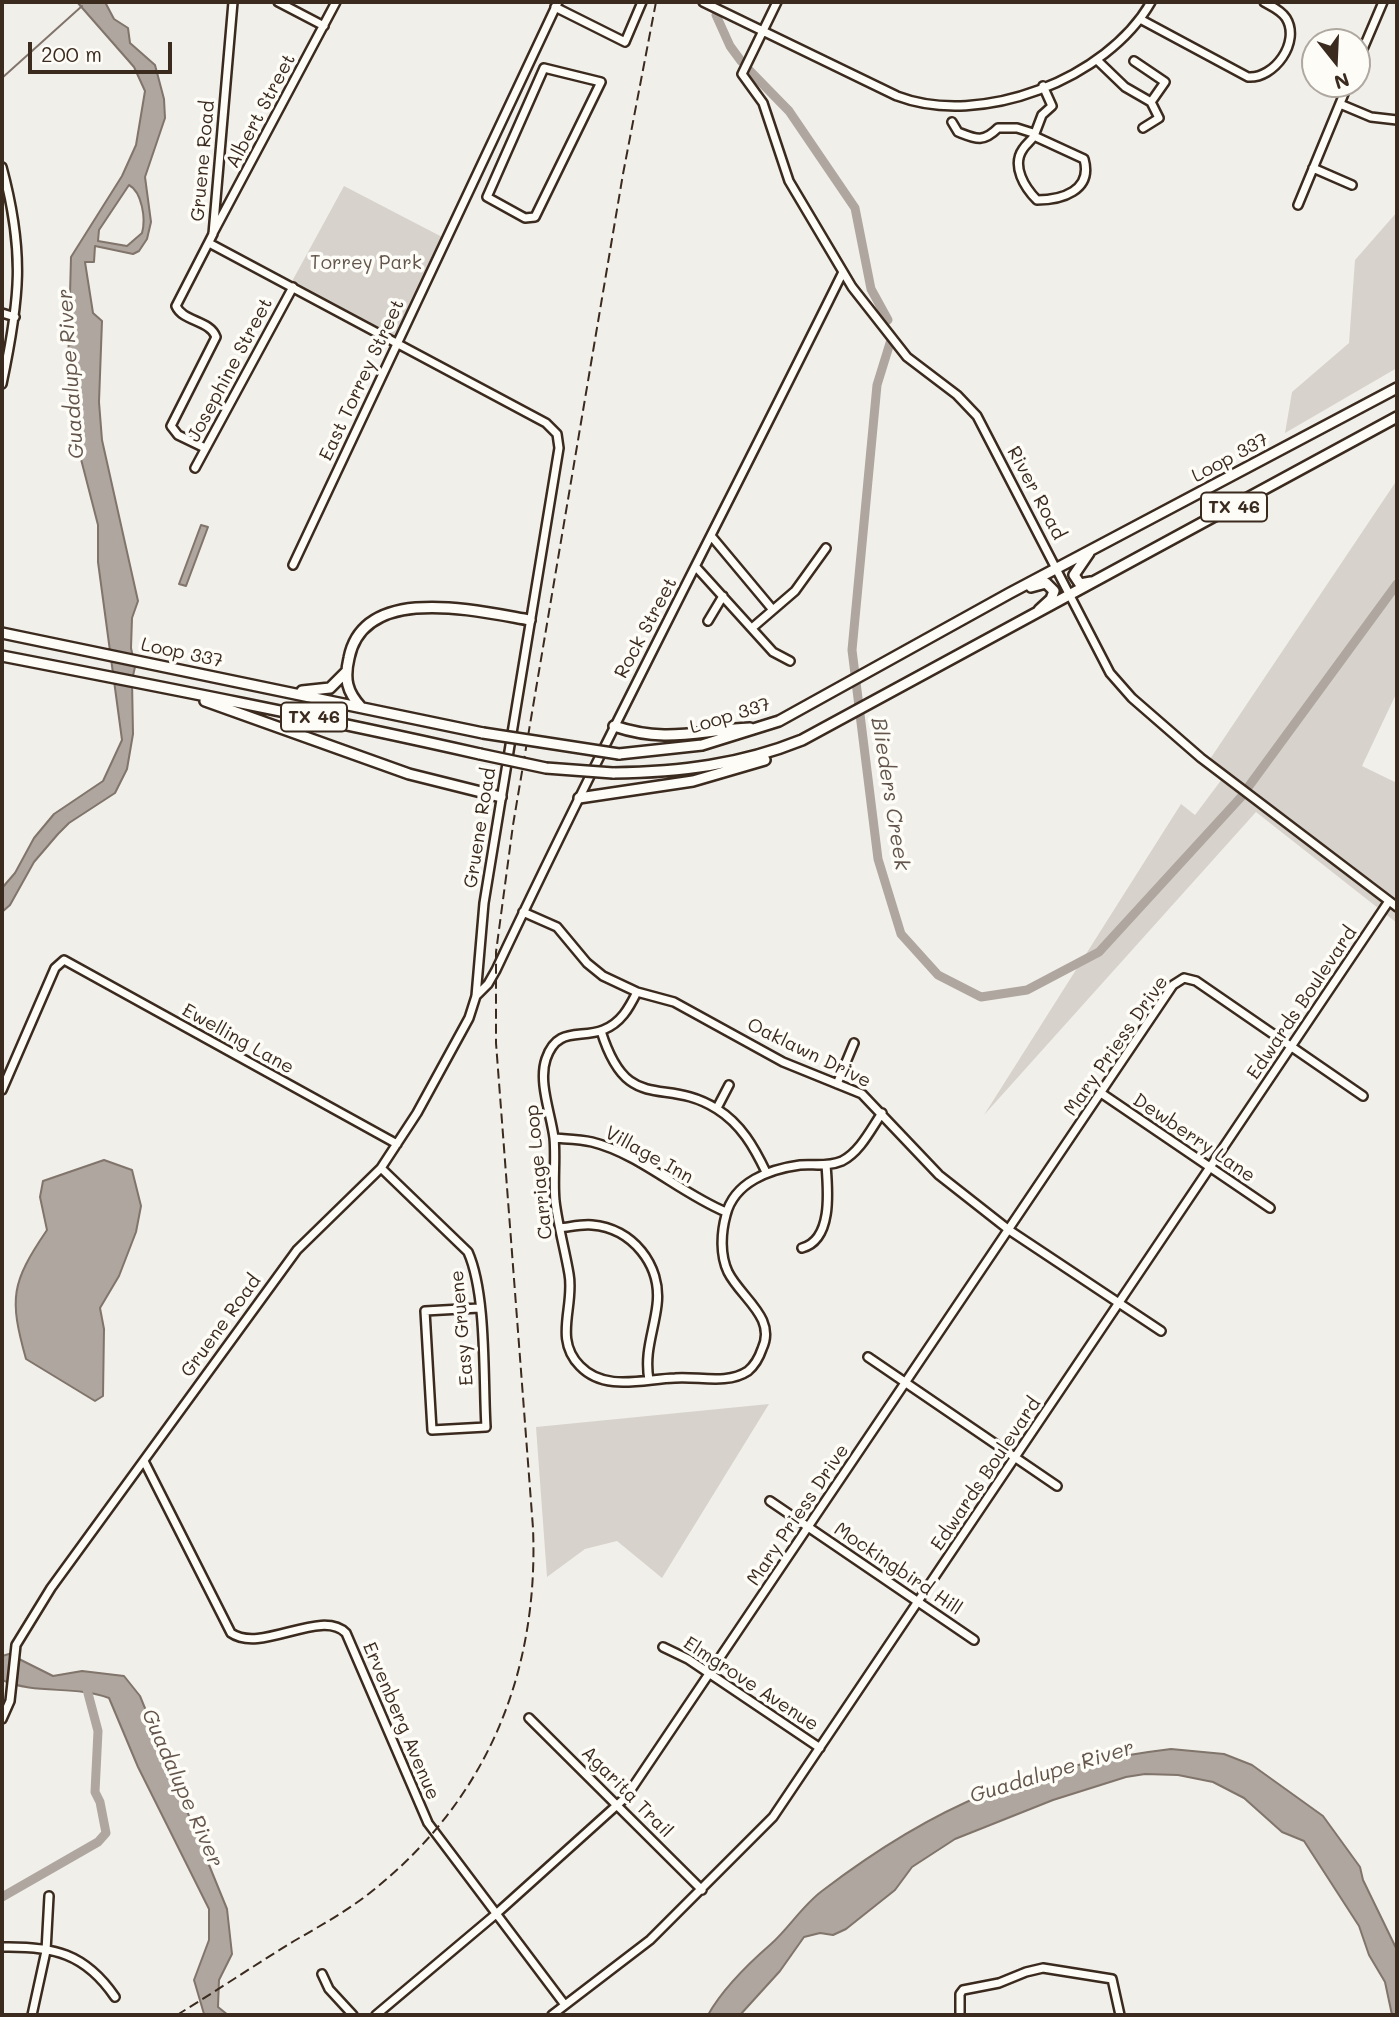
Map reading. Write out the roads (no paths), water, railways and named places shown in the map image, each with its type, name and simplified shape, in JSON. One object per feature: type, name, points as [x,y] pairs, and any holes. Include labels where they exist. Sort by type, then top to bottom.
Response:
[{"type":"main road","name":"Loop 337","points":[[2,631],[65,647],[483,733],[620,754],[686,748],[762,728],[779,720],[1092,549],[1397,388]]},
{"type":"main road","name":"Loop 337","points":[[2,656],[184,694],[269,707],[545,768],[613,773],[680,772],[741,761],[777,750],[834,723],[1397,417]]},
{"type":"main road","points":[[1092,549],[1075,571],[1075,578],[1083,584],[1100,580]]},
{"type":"main road","points":[[1006,596],[1040,584],[1053,587],[1051,599],[1026,620]]},
{"type":"main road","points":[[362,707],[350,695],[346,672],[351,646],[362,628],[405,611],[451,607],[530,620]]},
{"type":"main road","points":[[289,692],[330,688],[346,672]]},
{"type":"main road","points":[[184,694],[409,774],[501,797]]},
{"type":"main road","points":[[579,798],[716,776],[797,747],[834,723]]},
{"type":"main road","points":[[614,726],[640,734],[669,736],[762,728]]},
{"type":"street","name":"Gruene Road","points":[[2,1719],[10,1701],[19,1638],[51,1588],[297,1250],[380,1168],[397,1144],[465,1026],[476,996],[484,903],[559,448],[557,434],[546,423],[209,243],[213,234],[233,2]]},
{"type":"street","points":[[278,2],[324,26]]},
{"type":"street","name":"Albert Street","points":[[213,234],[336,2]]},
{"type":"street","points":[[556,4],[625,42],[642,2]]},
{"type":"street","points":[[703,2],[866,82],[927,105],[961,107],[995,103],[1043,86],[1097,60],[1121,40],[1151,2]]},
{"type":"street","points":[[762,32],[777,2]]},
{"type":"street","points":[[1140,19],[1251,78],[1263,75],[1276,65],[1286,50],[1291,34],[1285,16],[1264,2]]},
{"type":"street","points":[[1371,30],[1383,2]]},
{"type":"street","name":"East Torrey Street","points":[[293,565],[556,4]]},
{"type":"street","name":"River Road","points":[[762,32],[743,69],[743,78],[763,103],[789,181],[843,272],[907,357],[957,395],[977,416],[1057,569],[1097,653],[1132,698],[1201,758],[1397,907]]},
{"type":"street","points":[[1097,60],[1125,87],[1151,102],[1159,118],[1143,128]]},
{"type":"street","points":[[1134,61],[1165,82],[1151,102]]},
{"type":"street","points":[[544,68],[601,82],[535,217],[525,218],[487,197],[530,95],[544,68]]},
{"type":"street","points":[[953,122],[958,132],[980,140],[987,139],[998,128],[1017,128],[1034,135],[1084,159],[1086,165],[1082,181],[1071,195],[1055,200],[1037,200],[1024,188],[1019,160],[1022,150],[1034,135],[1042,115],[1052,106],[1043,86]]},
{"type":"street","points":[[516,90],[530,95]]},
{"type":"street","points":[[1298,205],[1342,98]]},
{"type":"street","points":[[1340,104],[1371,117],[1397,120]]},
{"type":"street","points":[[2,167],[13,208],[19,252],[15,317],[2,384]]},
{"type":"street","points":[[1313,168],[1352,185]]},
{"type":"street","points":[[205,448],[177,435],[171,426],[216,337],[213,330],[176,308],[209,243]]},
{"type":"street","name":"Rock Street","points":[[476,996],[488,984],[614,726],[712,537],[843,272]]},
{"type":"street","name":"Josephine Street","points":[[195,468],[293,287]]},
{"type":"street","points":[[2,313],[15,317]]},
{"type":"street","points":[[2,352],[12,338]]},
{"type":"street","points":[[712,537],[772,610]]},
{"type":"street","points":[[752,628],[795,591],[826,548]]},
{"type":"street","points":[[696,567],[773,652],[790,661]]},
{"type":"street","points":[[708,621],[723,596]]},
{"type":"street","name":"Edwards Boulevard","points":[[552,2015],[650,1940],[773,1817],[1390,901]]},
{"type":"street","name":"Oaklawn Drive","points":[[523,912],[557,927],[587,963],[603,976],[637,992],[674,1002],[783,1062],[862,1094],[939,1175],[1009,1230],[1161,1331]]},
{"type":"street","name":"Ewelling Lane","points":[[2,1090],[55,968],[64,960],[397,1144]]},
{"type":"street","name":"Mary Priess Drive","points":[[376,2015],[619,1805],[1173,985],[1184,978],[1196,981],[1290,1046]]},
{"type":"street","points":[[637,992],[626,1013],[601,1031],[617,1069],[631,1082],[650,1091],[692,1099],[717,1108],[740,1128],[766,1172]]},
{"type":"street","name":"Carriage Loop","points":[[601,1031],[573,1033],[562,1038],[545,1060],[544,1078],[554,1138],[559,1228],[570,1283],[565,1332],[571,1353],[581,1367],[602,1380],[618,1383],[730,1378],[753,1366],[767,1335],[764,1321],[729,1273],[723,1257],[726,1212]]},
{"type":"street","points":[[837,1084],[854,1043]]},
{"type":"street","points":[[1290,1046],[1363,1096]]},
{"type":"street","points":[[717,1108],[729,1085]]},
{"type":"street","name":"Dewberry Lane","points":[[1101,1093],[1270,1208]]},
{"type":"street","points":[[726,1212],[740,1189],[766,1172],[801,1165],[826,1165],[850,1155],[882,1112]]},
{"type":"street","name":"Village Inn","points":[[554,1138],[590,1141],[610,1148],[697,1200],[726,1212]]},
{"type":"street","points":[[802,1248],[811,1245],[821,1229],[828,1189],[826,1165]]},
{"type":"street","name":"Easy Gruene","points":[[380,1168],[468,1252],[474,1265],[479,1308],[485,1427],[432,1430],[425,1311],[479,1308]]},
{"type":"street","points":[[559,1228],[592,1225],[614,1230],[630,1240],[647,1258],[657,1295],[648,1345],[649,1380]]},
{"type":"street","points":[[868,1357],[1057,1486]]},
{"type":"street","name":"Ervenberg Avenue","points":[[144,1461],[231,1633],[248,1639],[330,1625],[346,1633],[425,1818],[565,2005]]},
{"type":"street","name":"Mockingbird Hill","points":[[770,1501],[974,1640]]},
{"type":"street","name":"Elmgrove Avenue","points":[[663,1647],[710,1673],[820,1748]]},
{"type":"street","name":"Agarita Trail","points":[[529,1718],[702,1890]]},
{"type":"street","points":[[33,2015],[46,1951],[49,1896]]},
{"type":"street","points":[[2,1947],[74,1957],[90,1966],[115,1997]]},
{"type":"street","points":[[960,2015],[960,1994],[963,1990],[999,1983],[1043,1968],[1112,1979],[1120,2015]]},
{"type":"street","points":[[322,1974],[328,1989],[352,2015]]},
{"type":"water","name":"Guadalupe River","points":[[77,2],[105,2],[114,19],[128,28],[130,43],[155,65],[164,99],[165,118],[145,177],[151,222],[147,239],[139,251],[133,254],[95,246],[94,262],[85,262],[93,313],[102,321],[99,402],[102,440],[138,601],[132,618],[131,648],[135,667],[132,680],[133,734],[127,769],[115,793],[69,823],[58,834],[34,862],[10,905],[2,912],[2,888],[15,873],[34,838],[54,814],[103,781],[122,740],[98,562],[98,525],[67,405],[71,257],[122,176],[136,145],[145,91],[134,67]],"holes":[[[129,185],[142,206],[142,233],[127,246],[98,241],[99,230]]]},
{"type":"water","points":[[201,525],[208,527],[186,586],[179,584]]},
{"type":"water","points":[[104,1160],[132,1170],[141,1206],[136,1232],[119,1276],[100,1308],[104,1329],[103,1396],[95,1401],[26,1359],[16,1305],[20,1278],[47,1230],[40,1197],[43,1181]]},
{"type":"water","points":[[9,1654],[53,1676],[82,1671],[124,1676],[140,1696],[227,1909],[232,1954],[219,1980],[218,2007],[228,2015],[204,2014],[194,1980],[209,1940],[209,1909],[138,1767],[109,1698],[83,1692],[15,1685],[2,1680],[2,1656]]},
{"type":"water","name":"Guadalupe River","points":[[1171,1749],[1224,1754],[1252,1765],[1323,1816],[1360,1867],[1363,1880],[1397,1950],[1397,2015],[1392,2015],[1385,1982],[1369,1955],[1359,1926],[1304,1841],[1282,1832],[1244,1798],[1213,1782],[1178,1775],[1145,1774],[1126,1777],[1053,1800],[955,1839],[912,1867],[895,1890],[846,1929],[833,1935],[820,1933],[804,1937],[780,1971],[740,2015],[708,2015],[736,1977],[778,1938],[815,1897],[905,1834],[945,1812],[1028,1778],[1120,1756]]},
{"type":"waterway","points":[[2,78],[82,6]]},
{"type":"waterway","name":"Blieders Creek","points":[[716,15],[730,46],[741,61]]},
{"type":"waterway","name":"Blieders Creek","points":[[748,69],[789,111],[855,208],[871,289],[888,320]]},
{"type":"waterway","name":"Blieders Creek","points":[[890,343],[877,385],[852,650],[878,859],[901,934],[938,975],[981,997],[1027,990],[1099,952],[1242,796]]},
{"type":"waterway","name":"Blieders Creek","points":[[1249,786],[1397,584]]},
{"type":"waterway","points":[[2,1897],[98,1842],[106,1833],[100,1802],[95,1792],[98,1731],[85,1682]]},
{"type":"railway","points":[[177,2015],[352,1906],[411,1856],[446,1817],[474,1775],[497,1731],[515,1683],[526,1634],[532,1582],[533,1528],[496,1043],[496,952],[513,825],[623,174],[656,2]]},
{"type":"park label","name":"Torrey Park","points":[[366,263]]}]
